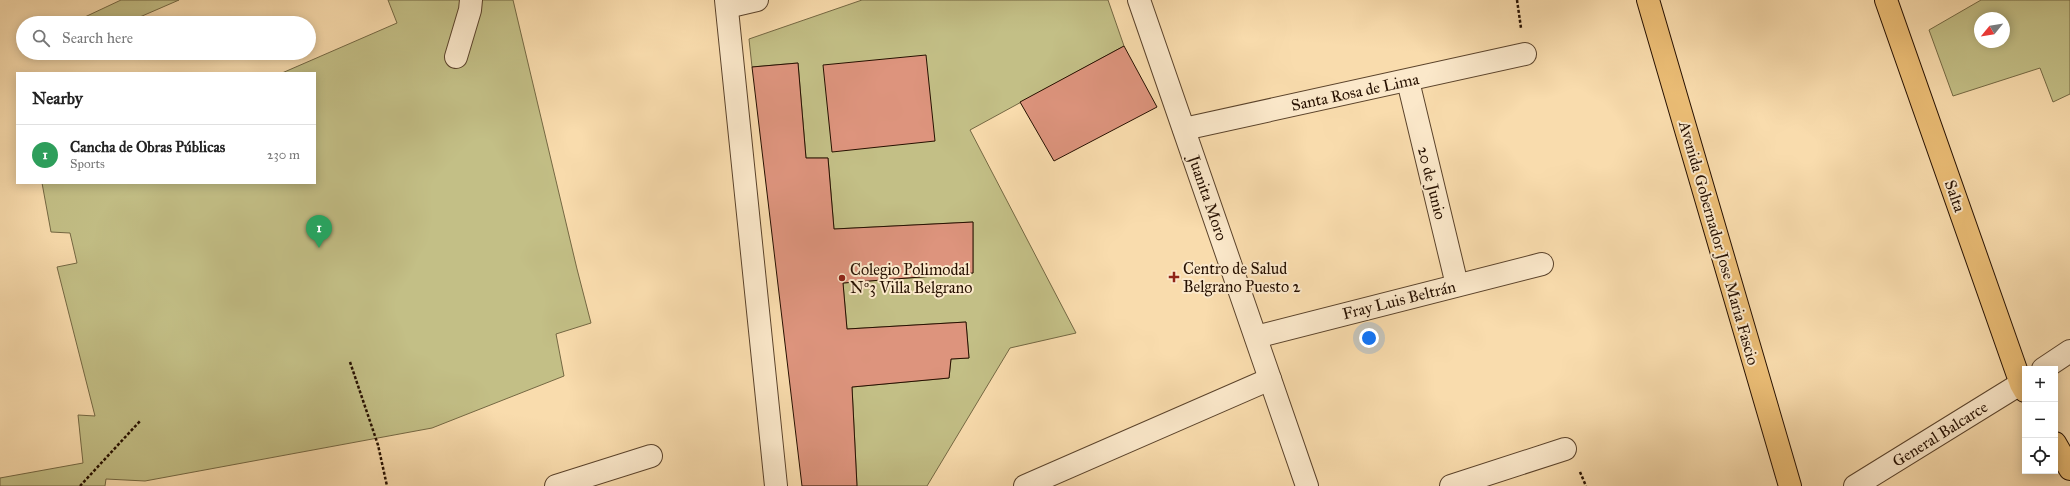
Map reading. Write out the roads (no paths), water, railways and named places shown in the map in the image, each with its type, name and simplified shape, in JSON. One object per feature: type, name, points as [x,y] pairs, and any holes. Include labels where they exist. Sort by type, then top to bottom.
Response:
[{"type":"main road","name":"Avenida Gobernador Jose Maria Fascio","points":[[1648,0],[1790,486]]},
{"type":"main road","name":"Salta","points":[[1886,0],[2022,380]]},
{"type":"main road","points":[[2058,448],[2070,469]]},
{"type":"street","points":[[456,57],[470,10],[471,0]]},
{"type":"street","points":[[757,0],[727,4],[776,486]]},
{"type":"street","name":"Juanita Moro","points":[[1139,0],[1307,486]]},
{"type":"street","name":"Santa Rosa de Lima","points":[[1184,129],[1408,81],[1525,54]]},
{"type":"street","name":"20 de Junio","points":[[1408,81],[1457,285]]},
{"type":"street","name":"Fray Luis Beltrán","points":[[1256,337],[1542,264]]},
{"type":"street","points":[[2048,366],[2070,351]]},
{"type":"street","points":[[1025,486],[1270,380]]},
{"type":"street","name":"General Balcarce","points":[[1856,486],[2022,387]]},
{"type":"street","points":[[1451,486],[1565,449]]},
{"type":"street","points":[[556,486],[651,456]]},
{"type":"place","name":"Cancha de Obras Públicas","points":[[319,248]]},
{"type":"place","name":"Centro de Salud Belgrano Puesto 2","points":[[1174,277]]},
{"type":"place","name":"Colegio Polimodal Nº3 Villa Belgrano","points":[[842,278]]}]
